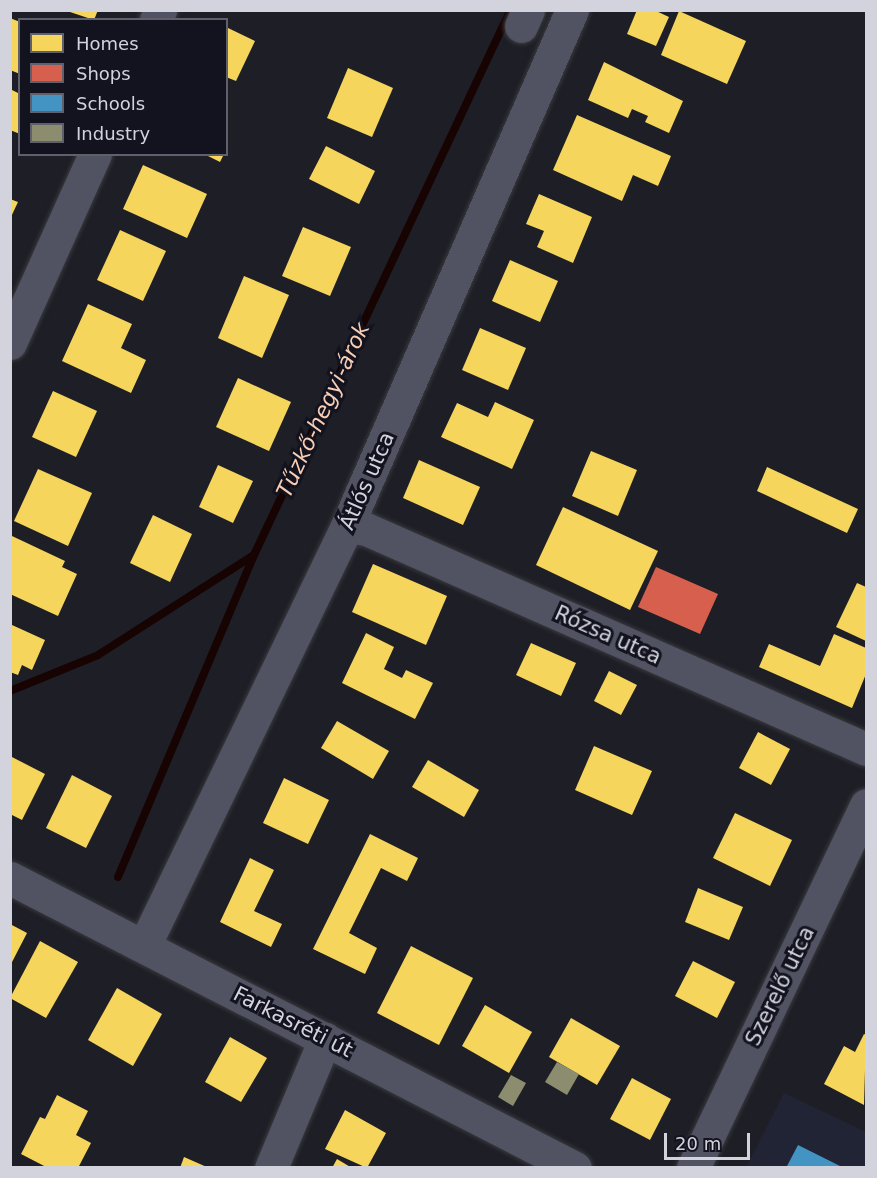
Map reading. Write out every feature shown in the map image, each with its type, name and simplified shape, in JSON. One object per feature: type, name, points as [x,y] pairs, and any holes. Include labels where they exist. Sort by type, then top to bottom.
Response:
[{"type":"street","name":"Átlós utca","points":[[145,944],[347,526],[572,10]]},
{"type":"street","points":[[10,343],[94,156]]},
{"type":"street","name":"Rózsa utca","points":[[347,526],[366,529],[867,749]]},
{"type":"street","name":"Szerelő utca","points":[[693,1167],[867,805]]},
{"type":"street","name":"Farkasréti út","points":[[10,878],[145,944],[575,1167]]},
{"type":"street","points":[[271,1167],[325,1039]]},
{"type":"shaded area","points":[[784,1093],[866,1132],[866,1167],[746,1168]]},
{"type":"building: Homes","points":[[64,10],[98,10],[95,18]]},
{"type":"building: Homes","points":[[637,10],[654,10],[669,17],[656,46],[627,34]]},
{"type":"building: Homes","points":[[679,11],[746,41],[727,84],[661,55]]},
{"type":"building: Homes","points":[[10,18],[18,21],[18,73],[10,70]]},
{"type":"building: Homes","points":[[228,28],[255,41],[236,81],[228,78]]},
{"type":"building: Homes","points":[[604,62],[683,101],[669,133],[645,122],[648,116],[632,109],[628,118],[588,100]]},
{"type":"building: Homes","points":[[348,68],[393,88],[372,137],[327,118]]},
{"type":"building: Homes","points":[[12,90],[18,93],[18,133],[10,130]]},
{"type":"building: Homes","points":[[577,115],[671,156],[658,186],[633,175],[622,201],[553,170]]},
{"type":"building: Homes","points":[[326,146],[375,171],[359,204],[309,179]]},
{"type":"building: Homes","points":[[208,156],[223,156],[220,162]]},
{"type":"building: Homes","points":[[143,165],[207,194],[187,238],[123,209]]},
{"type":"building: Homes","points":[[539,194],[592,217],[573,263],[537,247],[544,231],[526,224]]},
{"type":"building: Homes","points":[[10,199],[18,202],[10,219]]},
{"type":"building: Homes","points":[[303,227],[351,247],[330,296],[282,276]]},
{"type":"building: Homes","points":[[120,230],[166,251],[143,301],[97,280]]},
{"type":"building: Homes","points":[[510,260],[558,281],[540,322],[492,301]]},
{"type":"building: Homes","points":[[244,276],[289,295],[262,358],[218,338]]},
{"type":"building: Homes","points":[[88,304],[132,324],[121,348],[146,360],[131,393],[62,361]]},
{"type":"building: Homes","points":[[480,328],[526,348],[508,390],[462,370]]},
{"type":"building: Homes","points":[[238,378],[291,402],[269,451],[216,427]]},
{"type":"building: Homes","points":[[53,391],[97,411],[76,457],[32,437]]},
{"type":"building: Homes","points":[[495,402],[534,420],[512,469],[441,437],[457,403],[488,417]]},
{"type":"building: Homes","points":[[591,451],[637,470],[618,516],[572,496]]},
{"type":"building: Homes","points":[[419,460],[480,487],[463,525],[403,498]]},
{"type":"building: Homes","points":[[218,465],[253,481],[233,523],[199,507]]},
{"type":"building: Homes","points":[[767,467],[858,509],[847,533],[757,491]]},
{"type":"building: Homes","points":[[38,469],[92,493],[68,546],[14,521]]},
{"type":"building: Homes","points":[[563,507],[658,551],[630,610],[536,565]]},
{"type":"building: Homes","points":[[153,515],[192,534],[170,582],[130,563]]},
{"type":"building: Homes","points":[[12,536],[65,561],[62,567],[77,574],[58,616],[10,594]]},
{"type":"building: Homes","points":[[373,564],[447,596],[426,645],[352,612]]},
{"type":"building: Homes","points":[[857,583],[866,587],[866,641],[836,627]]},
{"type":"building: Homes","points":[[12,625],[45,640],[32,670],[22,665],[18,675],[10,672]]},
{"type":"building: Homes","points":[[366,633],[394,647],[384,669],[402,678],[406,670],[433,683],[415,719],[342,683]]},
{"type":"building: Homes","points":[[834,634],[866,648],[866,674],[852,708],[759,667],[769,644],[820,666]]},
{"type":"building: Homes","points":[[531,643],[576,663],[561,696],[516,675]]},
{"type":"building: Homes","points":[[609,671],[637,685],[621,715],[594,701]]},
{"type":"building: Homes","points":[[337,721],[389,751],[373,779],[321,748]]},
{"type":"building: Homes","points":[[758,732],[790,749],[771,785],[739,768]]},
{"type":"building: Homes","points":[[594,746],[652,771],[632,815],[575,790]]},
{"type":"building: Homes","points":[[10,756],[45,774],[22,820],[10,814]]},
{"type":"building: Homes","points":[[428,760],[479,790],[464,817],[412,787]]},
{"type":"building: Homes","points":[[72,775],[112,796],[86,848],[46,828]]},
{"type":"building: Homes","points":[[284,778],[329,800],[308,844],[263,823]]},
{"type":"building: Homes","points":[[735,813],[792,840],[770,886],[713,858]]},
{"type":"building: Homes","points":[[370,834],[418,858],[407,881],[381,868],[349,933],[377,948],[365,974],[313,949]]},
{"type":"building: Homes","points":[[250,858],[274,870],[254,911],[282,924],[271,947],[220,922]]},
{"type":"building: Homes","points":[[698,888],[743,907],[729,940],[685,922]]},
{"type":"building: Homes","points":[[10,924],[27,933],[10,966]]},
{"type":"building: Homes","points":[[40,941],[78,962],[46,1018],[10,998]]},
{"type":"building: Homes","points":[[411,946],[473,978],[439,1045],[377,1013]]},
{"type":"building: Homes","points":[[693,961],[735,982],[717,1018],[675,996]]},
{"type":"building: Homes","points":[[117,988],[162,1014],[133,1066],[88,1040]]},
{"type":"building: Homes","points":[[485,1005],[532,1032],[509,1073],[462,1046]]},
{"type":"building: Homes","points":[[571,1018],[620,1046],[597,1085],[549,1057]]},
{"type":"building: Homes","points":[[864,1034],[866,1035],[864,1105],[824,1084],[844,1046],[855,1052]]},
{"type":"building: Homes","points":[[230,1037],[267,1058],[241,1102],[205,1082]]},
{"type":"building: Homes","points":[[632,1078],[671,1099],[650,1140],[610,1119]]},
{"type":"building: Homes","points":[[57,1095],[88,1111],[76,1135],[91,1143],[78,1168],[48,1168],[21,1154],[40,1117],[45,1119]]},
{"type":"building: Homes","points":[[345,1110],[386,1133],[367,1168],[325,1149]]},
{"type":"building: Homes","points":[[184,1157],[209,1168],[180,1168]]},
{"type":"building: Homes","points":[[337,1159],[352,1168],[332,1168]]},
{"type":"building: Shops","points":[[656,567],[718,594],[700,634],[638,607]]},
{"type":"building: Schools","points":[[798,1145],[844,1168],[786,1168]]},
{"type":"building: Industry","points":[[557,1062],[579,1074],[567,1095],[545,1082]]},
{"type":"building: Industry","points":[[511,1075],[526,1083],[513,1106],[498,1097]]},
{"type":"waterway","name":"Tűzkő-hegyi-árok","points":[[10,691],[98,655],[254,555],[510,11]]},
{"type":"waterway","points":[[118,877],[254,555]]}]
